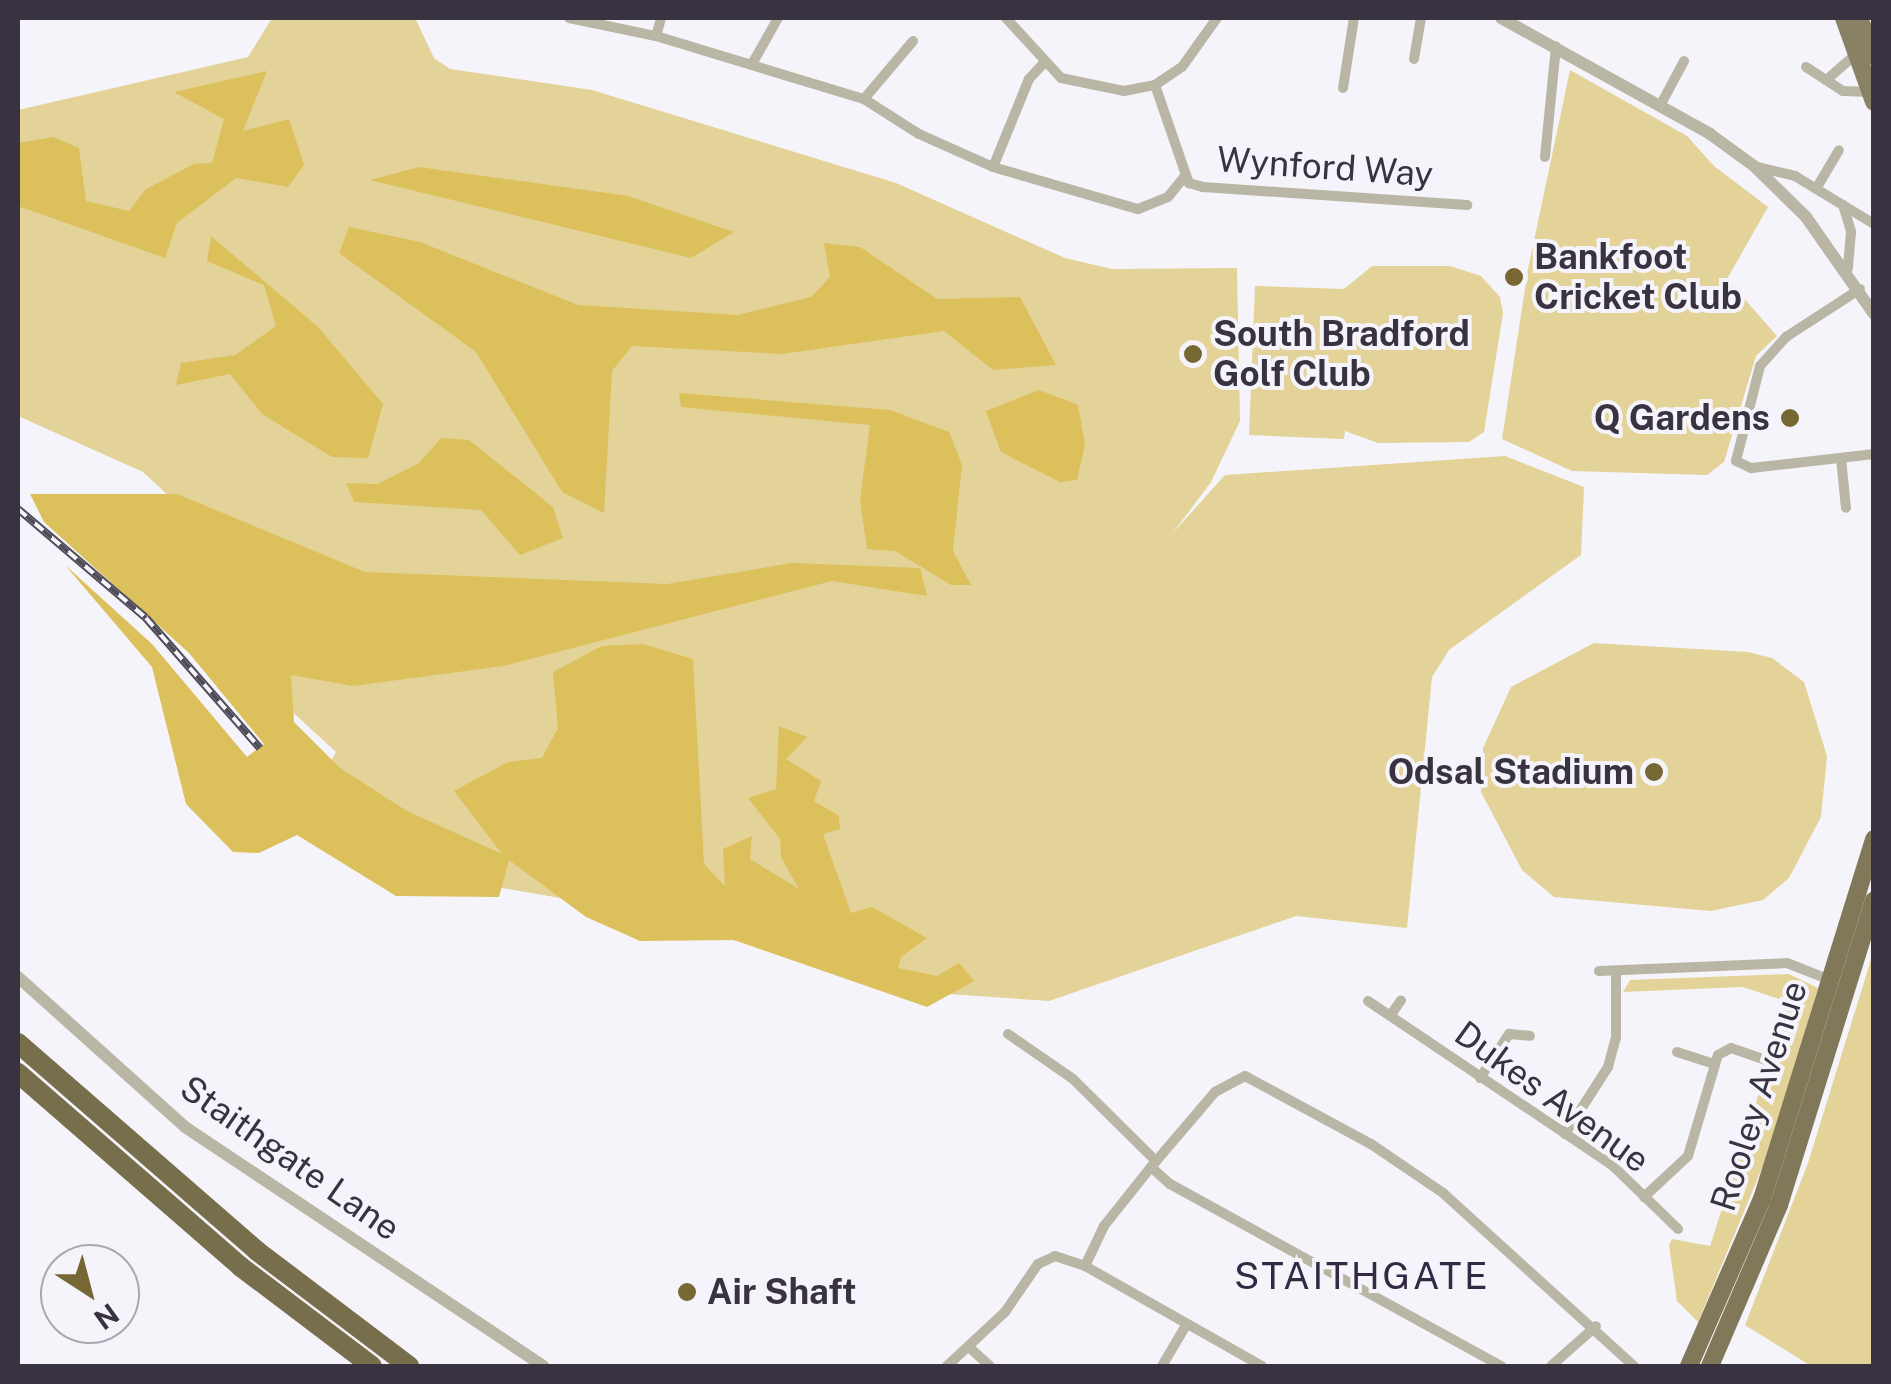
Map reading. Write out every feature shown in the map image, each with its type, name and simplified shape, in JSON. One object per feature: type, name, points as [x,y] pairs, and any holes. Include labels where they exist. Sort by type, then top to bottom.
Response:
[{"type":"highway","name":"Rooley Avenue","points":[[1689,1366],[1762,1199],[1874,839]]},
{"type":"highway","name":"Rooley Avenue","points":[[1710,1366],[1779,1206],[1874,900]]},
{"type":"highway","points":[[18,1043],[257,1251],[409,1366]]},
{"type":"highway","points":[[18,1073],[241,1267],[372,1366]]},
{"type":"main road","points":[[1844,18],[1864,55]]},
{"type":"main road","points":[[1859,18],[1872,97]]},
{"type":"street","points":[[569,18],[656,36],[864,99],[931,140],[993,167],[1138,208],[1168,196],[1186,174],[1154,85]]},
{"type":"street","points":[[656,36],[661,18]]},
{"type":"street","points":[[752,64],[778,18]]},
{"type":"street","points":[[1006,18],[1042,64],[1087,87],[1124,91],[1154,85],[1202,46],[1217,18]]},
{"type":"street","points":[[1344,88],[1354,18]]},
{"type":"street","points":[[1414,59],[1422,18]]},
{"type":"street","points":[[1501,18],[1660,106],[1754,166],[1816,189],[1874,224]]},
{"type":"street","points":[[864,99],[913,42]]},
{"type":"street","points":[[1545,158],[1556,46]]},
{"type":"street","points":[[1826,80],[1864,55]]},
{"type":"street","points":[[1660,106],[1684,61]]},
{"type":"street","points":[[993,167],[1029,79],[1042,64]]},
{"type":"street","points":[[1806,67],[1844,92],[1872,97]]},
{"type":"street","points":[[1816,189],[1839,150]]},
{"type":"street","points":[[1754,166],[1848,269],[1874,314]]},
{"type":"street","name":"Wynford Way","points":[[1186,174],[1188,183],[1203,187],[1468,205]]},
{"type":"street","points":[[1843,206],[1853,257],[1848,269]]},
{"type":"street","points":[[1860,290],[1786,337],[1760,366],[1736,461],[1752,468],[1874,454]]},
{"type":"street","points":[[1840,458],[1846,508]]},
{"type":"street","points":[[1599,971],[1787,963],[1831,980]]},
{"type":"street","points":[[1565,1134],[1608,1067],[1616,1038],[1616,971]]},
{"type":"street","name":"Staithgate Lane","points":[[18,977],[185,1127],[544,1366]]},
{"type":"street","points":[[1390,1016],[1401,1000]]},
{"type":"street","name":"Dukes Avenue","points":[[1368,1001],[1565,1134],[1644,1197],[1678,1230]]},
{"type":"street","points":[[1008,1034],[1073,1080],[1170,1184],[1501,1366]]},
{"type":"street","points":[[1480,1078],[1509,1034],[1530,1036]]},
{"type":"street","points":[[1644,1197],[1688,1156],[1715,1064],[1731,1048],[1765,1060]]},
{"type":"street","points":[[1677,1052],[1715,1064]]},
{"type":"street","points":[[1085,1266],[1104,1226],[1222,1085],[1234,1077],[1258,1079],[1443,1193],[1596,1326],[1634,1366]]},
{"type":"street","points":[[947,1366],[972,1349],[1038,1264],[1055,1256],[1085,1266],[1185,1327],[1262,1366]]},
{"type":"street","points":[[1550,1366],[1596,1326]]},
{"type":"street","points":[[1162,1366],[1185,1327]]},
{"type":"street","points":[[972,1349],[990,1366]]},
{"type":"shaded area","points":[[272,18],[415,18],[434,58],[450,69],[592,90],[896,183],[1065,258],[1112,269],[1237,268],[1240,421],[1211,482],[1172,534],[1225,475],[1505,456],[1584,487],[1581,555],[1449,650],[1432,677],[1407,928],[1296,916],[1049,1001],[933,993],[601,905],[502,888],[474,895],[313,792],[336,752],[286,706],[283,669],[664,594],[428,598],[220,544],[143,472],[18,416],[18,110],[248,57]]},
{"type":"shaded area","points":[[1570,70],[1687,136],[1714,166],[1768,207],[1727,279],[1777,336],[1756,356],[1724,462],[1707,475],[1572,471],[1502,439],[1528,269]]},
{"type":"shaded area","points":[[267,71],[243,131],[289,119],[304,165],[288,187],[236,178],[177,223],[165,258],[18,206],[18,143],[53,137],[79,148],[86,201],[129,211],[146,189],[194,164],[212,163],[224,119],[174,92]]},
{"type":"shaded area","points":[[419,167],[628,196],[734,232],[691,258],[370,180]]},
{"type":"shaded area","points":[[349,227],[420,242],[578,305],[738,315],[811,297],[830,277],[824,243],[860,247],[937,299],[1020,297],[1056,365],[993,370],[944,331],[782,354],[632,346],[612,371],[604,513],[562,492],[476,352],[339,253]]},
{"type":"shaded area","points":[[211,236],[318,327],[383,404],[368,458],[332,457],[262,414],[230,374],[176,385],[181,363],[235,355],[276,326],[264,285],[207,261]]},
{"type":"shaded area","points":[[1372,266],[1450,266],[1481,276],[1500,297],[1503,313],[1484,432],[1469,442],[1378,443],[1345,431],[1344,439],[1249,435],[1255,286],[1344,289]]},
{"type":"shaded area","points":[[1039,390],[1078,405],[1085,444],[1077,480],[1060,482],[1001,452],[986,411]]},
{"type":"shaded area","points":[[679,393],[890,410],[949,432],[962,465],[953,551],[971,585],[951,585],[895,551],[867,549],[860,500],[870,425],[681,407]]},
{"type":"shaded area","points":[[441,438],[469,440],[553,507],[563,538],[520,555],[481,510],[354,502],[346,483],[377,484],[419,463]]},
{"type":"shaded area","points":[[30,494],[177,494],[365,572],[667,584],[792,563],[920,568],[927,596],[832,581],[503,666],[353,686],[291,675],[294,722],[340,768],[407,811],[502,854],[454,791],[508,762],[542,758],[558,728],[553,672],[602,646],[643,644],[693,659],[704,864],[725,886],[723,849],[752,836],[750,859],[799,889],[781,857],[780,839],[748,798],[776,789],[779,726],[807,737],[786,759],[821,781],[814,801],[839,816],[840,829],[823,834],[851,913],[872,907],[927,938],[901,957],[898,968],[937,976],[959,963],[974,981],[927,1007],[734,940],[640,941],[586,917],[509,860],[499,897],[396,896],[297,835],[259,853],[233,852],[186,804],[152,667],[65,565],[152,644],[247,757],[264,744],[189,653],[44,522]]},
{"type":"shaded area","name":"Odsal Stadium","points":[[1594,643],[1748,652],[1772,658],[1804,682],[1827,756],[1821,817],[1789,878],[1763,900],[1711,911],[1554,897],[1522,870],[1481,792],[1483,748],[1511,687]]},
{"type":"shaded area","points":[[1873,953],[1873,1366],[1811,1366],[1745,1325],[1808,1163]]},
{"type":"shaded area","points":[[1789,974],[1818,988],[1770,1149],[1698,1322],[1677,1301],[1669,1245],[1672,1239],[1710,1246],[1788,1002],[1743,987],[1623,992],[1630,980]]},
{"type":"railway","points":[[18,509],[146,618],[260,748]]},
{"type":"place","name":"Bankfoot Cricket Club","points":[[1514,277]]},
{"type":"place","name":"South Bradford Golf Club","points":[[1193,354]]},
{"type":"place","name":"Q Gardens","points":[[1790,418]]},
{"type":"place","name":"Odsal Stadium","points":[[1654,772]]},
{"type":"place","name":"Air Shaft","points":[[687,1292]]},
{"type":"district","name":"STAITHGATE","points":[[1362,1276]]}]
